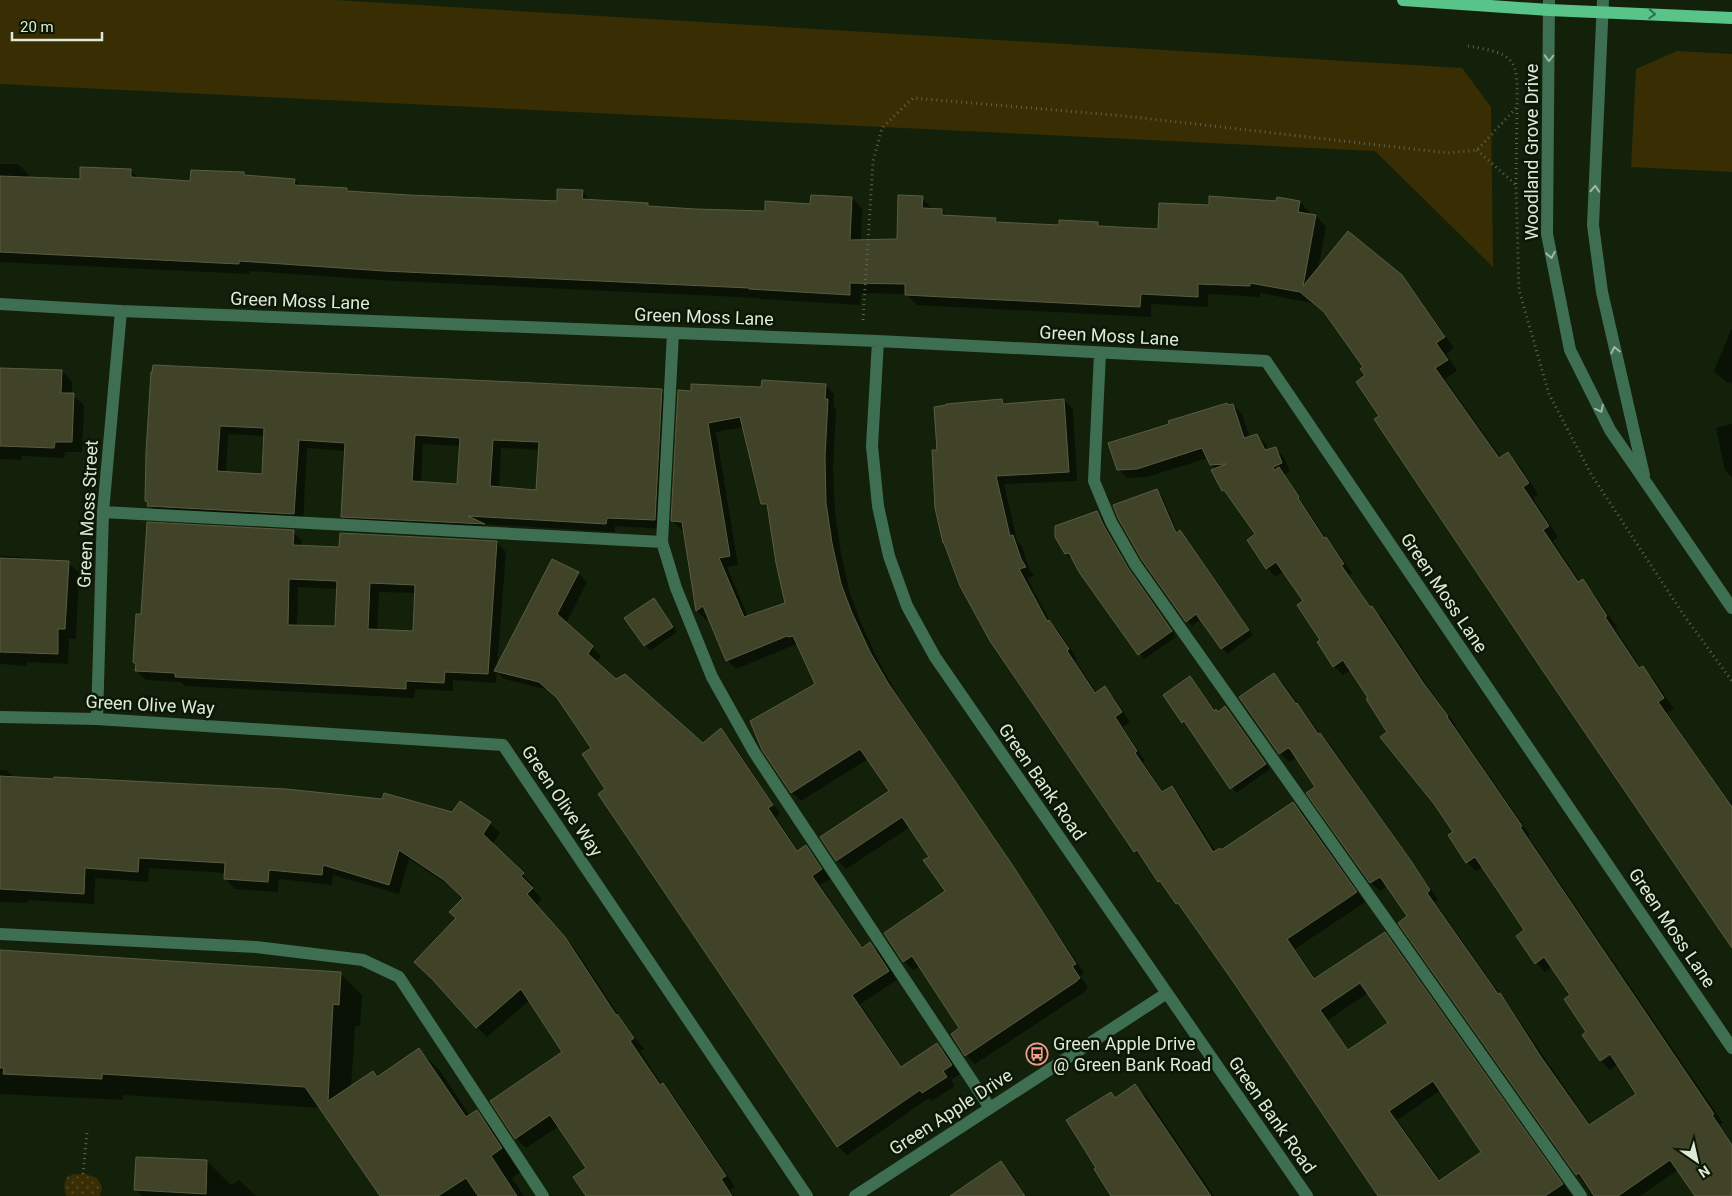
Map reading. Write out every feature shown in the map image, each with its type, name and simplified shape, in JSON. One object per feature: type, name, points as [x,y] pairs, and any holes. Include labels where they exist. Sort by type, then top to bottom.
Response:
[{"type":"main road","points":[[1403,0],[1603,6],[1732,18]]},
{"type":"street","name":"Woodland Grove Drive","points":[[1549,5],[1547,234],[1570,350],[1610,430],[1732,608]]},
{"type":"street","name":"Woodland Grove Drive","points":[[1603,6],[1593,225],[1602,292],[1645,483]]},
{"type":"street","name":"Green Moss Lane","points":[[0,304],[121,311],[878,341],[1266,361],[1732,1048]]},
{"type":"street","name":"Green Moss Street","points":[[97,719],[103,512],[121,311]]},
{"type":"street","points":[[673,333],[662,542],[676,588],[712,677],[754,752],[990,1108]]},
{"type":"street","name":"Green Bank Road","points":[[878,341],[872,446],[878,506],[889,556],[908,606],[935,657],[1306,1196]]},
{"type":"street","points":[[1100,353],[1094,481],[1111,522],[1141,572],[1581,1196]]},
{"type":"street","points":[[103,512],[662,542]]},
{"type":"street","name":"Green Olive Way","points":[[0,717],[97,719],[503,745],[807,1196]]},
{"type":"street","points":[[0,934],[256,947],[363,960],[399,977],[544,1196]]},
{"type":"street","name":"Green Apple Drive","points":[[855,1196],[1167,992]]},
{"type":"path","points":[[1468,46],[1496,51],[1505,56],[1514,64],[1518,75],[1516,185]]},
{"type":"path","points":[[862,341],[873,161],[882,128],[913,98],[1125,116],[1448,153],[1477,150],[1517,107]]},
{"type":"path","points":[[83,1174],[86,1132]]},
{"type":"shaded area","points":[[0,0],[336,0],[1462,68],[1491,107],[1493,267],[1375,151],[0,84]]},
{"type":"shaded area","points":[[1677,51],[1732,54],[1732,172],[1631,167],[1636,69]]},
{"type":"shaded area","points":[[74,1174],[85,1174],[97,1178],[102,1187],[100,1196],[66,1196],[64,1185],[67,1177]]},
{"type":"building","points":[[80,167],[131,169],[131,177],[190,181],[191,170],[244,172],[244,175],[295,179],[294,185],[347,188],[347,191],[409,195],[557,201],[557,189],[583,190],[582,199],[648,203],[648,206],[695,209],[765,211],[765,201],[810,204],[811,195],[852,197],[850,240],[897,239],[898,195],[923,196],[922,208],[942,209],[942,215],[996,218],[995,222],[1059,225],[1059,220],[1098,222],[1098,226],[1158,229],[1159,203],[1209,205],[1209,196],[1276,201],[1277,197],[1300,201],[1298,212],[1316,215],[1303,286],[1348,231],[1402,275],[1445,337],[1436,343],[1448,360],[1435,368],[1499,458],[1508,452],[1529,483],[1523,487],[1549,526],[1543,530],[1578,582],[1583,579],[1607,616],[1605,617],[1639,668],[1643,666],[1664,698],[1658,702],[1732,807],[1732,948],[1374,419],[1379,416],[1356,382],[1365,375],[1360,369],[1363,367],[1324,312],[1300,292],[1250,283],[1250,286],[1198,284],[1198,297],[1141,294],[1140,307],[905,295],[905,284],[850,283],[850,295],[749,288],[384,271],[239,261],[239,264],[0,252],[0,176],[80,179]]},
{"type":"building","points":[[153,365],[662,389],[655,520],[607,518],[606,524],[468,516],[485,524],[341,517],[345,443],[299,440],[294,514],[147,506],[148,502],[145,501],[146,452]],"holes":[[[220,426],[264,428],[262,474],[217,471]],[[415,435],[460,438],[457,484],[412,481]],[[493,440],[539,442],[536,490],[490,486]]]},
{"type":"building","points":[[0,368],[62,370],[61,393],[74,393],[72,442],[55,442],[54,448],[0,446]]},
{"type":"building","points":[[762,380],[826,384],[825,399],[828,399],[825,457],[826,503],[841,584],[852,613],[870,652],[888,683],[1013,866],[1076,964],[1072,966],[1080,978],[1077,981],[965,1056],[951,1034],[959,1028],[912,956],[903,962],[884,933],[945,891],[923,860],[929,857],[902,817],[836,861],[820,837],[889,791],[860,749],[791,793],[762,750],[750,721],[815,684],[793,636],[787,636],[726,661],[703,606],[696,611],[682,522],[671,521],[678,390],[691,391],[691,384],[761,387]],"holes":[[[740,417],[761,504],[767,504],[776,563],[785,603],[744,617],[719,558],[730,556],[708,423]]]},
{"type":"building","points":[[1002,399],[1003,404],[1064,399],[1069,472],[996,476],[1010,536],[1013,535],[1021,559],[1026,567],[1019,569],[1047,621],[1049,620],[1069,649],[1067,651],[1095,693],[1105,686],[1122,712],[1115,717],[1137,751],[1135,753],[1162,792],[1172,786],[1213,852],[1220,848],[1221,850],[1293,802],[1357,892],[1287,939],[1314,979],[1385,932],[1563,1184],[1545,1196],[1378,1196],[1178,903],[1176,904],[1160,881],[1158,882],[1137,850],[1134,852],[990,641],[960,586],[943,543],[935,508],[932,450],[937,450],[934,407],[946,404]],"holes":[[[1360,983],[1388,1023],[1348,1050],[1320,1010]],[[1433,1081],[1481,1152],[1439,1181],[1389,1111]]]},
{"type":"building","points":[[1227,403],[1228,405],[1233,404],[1244,438],[1257,434],[1265,450],[1276,447],[1282,463],[1273,467],[1274,470],[1279,467],[1324,538],[1326,537],[1344,564],[1341,565],[1370,607],[1372,606],[1424,684],[1448,716],[1522,826],[1520,827],[1714,1114],[1712,1115],[1732,1145],[1732,1196],[1695,1196],[1670,1160],[1618,1196],[1594,1196],[1579,1173],[1576,1175],[1398,923],[1407,916],[1380,877],[1370,883],[1306,793],[1315,787],[1290,749],[1288,748],[1279,754],[1239,697],[1274,673],[1318,734],[1320,733],[1411,861],[1430,890],[1427,893],[1498,994],[1500,993],[1541,1057],[1589,1125],[1636,1094],[1610,1054],[1600,1061],[1582,1035],[1586,1032],[1564,999],[1570,995],[1544,957],[1535,964],[1516,936],[1524,930],[1475,857],[1466,863],[1448,835],[1453,832],[1434,804],[1380,737],[1387,732],[1366,699],[1368,698],[1343,660],[1333,667],[1317,642],[1320,640],[1297,605],[1303,601],[1276,562],[1266,569],[1247,540],[1255,534],[1224,490],[1222,491],[1211,470],[1226,464],[1210,465],[1202,448],[1137,469],[1117,470],[1108,443],[1169,424],[1168,421]]},
{"type":"building","points":[[1157,489],[1176,533],[1180,530],[1249,630],[1221,649],[1196,614],[1186,622],[1142,560],[1118,518],[1113,505]]},
{"type":"building","points":[[1097,511],[1128,568],[1172,631],[1138,655],[1079,572],[1069,553],[1065,554],[1055,537],[1055,526]]},
{"type":"building","points":[[147,522],[294,530],[293,545],[339,547],[340,533],[497,541],[488,674],[445,672],[444,683],[406,681],[406,689],[175,677],[175,673],[135,671],[136,664],[133,662],[136,614],[141,614]],"holes":[[[289,579],[337,581],[335,626],[288,625]],[[370,583],[415,585],[413,631],[368,629]]]},
{"type":"building","points":[[0,558],[69,561],[65,629],[58,629],[58,654],[0,652]]},
{"type":"building","points":[[552,559],[579,572],[557,614],[593,646],[588,654],[616,679],[625,674],[703,743],[721,728],[773,805],[768,808],[797,851],[806,845],[822,869],[812,876],[862,948],[870,942],[889,971],[852,995],[901,1067],[937,1043],[952,1065],[943,1071],[947,1077],[922,1093],[920,1090],[837,1147],[598,794],[605,789],[582,754],[591,748],[557,698],[539,682],[494,671]]},
{"type":"building","points":[[654,598],[673,627],[644,646],[624,618]]},
{"type":"building","points":[[1190,676],[1214,711],[1216,709],[1218,712],[1225,706],[1266,764],[1230,789],[1184,721],[1182,723],[1163,695]]},
{"type":"building","points":[[0,776],[286,789],[382,799],[384,793],[452,812],[460,801],[491,822],[483,834],[524,873],[521,876],[533,888],[527,894],[565,937],[616,1015],[634,1038],[630,1041],[660,1085],[663,1083],[726,1176],[721,1179],[732,1196],[586,1196],[573,1177],[586,1168],[550,1115],[515,1139],[490,1101],[562,1052],[521,989],[476,1028],[414,962],[456,918],[449,912],[463,898],[444,880],[399,850],[389,885],[323,865],[322,875],[269,870],[268,882],[224,879],[225,863],[139,858],[138,872],[85,868],[84,894],[0,889]]},
{"type":"building","points":[[0,950],[341,972],[339,1005],[333,1004],[328,1101],[373,1071],[377,1077],[419,1048],[466,1117],[477,1110],[502,1148],[491,1156],[517,1196],[478,1196],[466,1178],[438,1196],[380,1196],[305,1087],[102,1074],[102,1079],[3,1074],[4,1068],[0,1068]]},
{"type":"building","points":[[1135,1084],[1211,1196],[1111,1196],[1066,1120],[1111,1092],[1115,1098]]},
{"type":"building","points":[[136,1157],[207,1160],[206,1194],[134,1190]]},
{"type":"building","points":[[1001,1161],[1025,1196],[950,1196]]},
{"type":"place","name":"Green Apple Drive @ Green Bank Road","points":[[1037,1054]]}]
